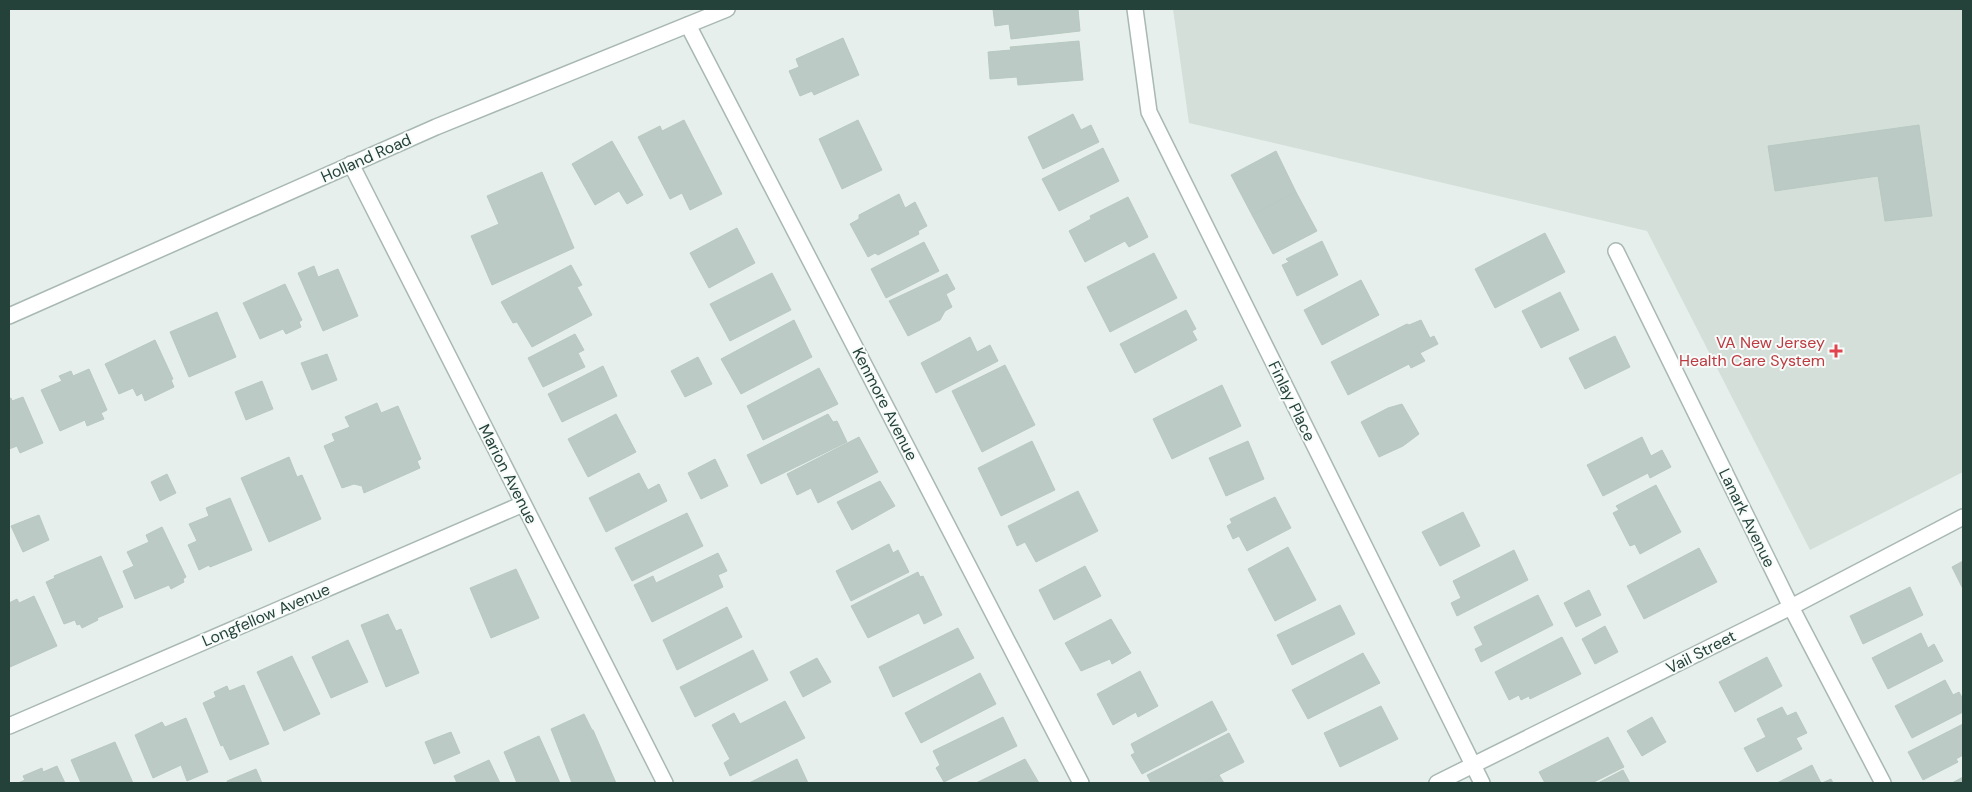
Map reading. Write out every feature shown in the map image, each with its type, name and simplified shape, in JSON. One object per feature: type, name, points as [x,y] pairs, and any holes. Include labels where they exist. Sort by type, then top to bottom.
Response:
[{"type":"street","name":"Holland Road","points":[[9,316],[436,127],[727,9]]},
{"type":"street","name":"Finlay Place","points":[[1135,9],[1149,112],[1482,783]]},
{"type":"street","name":"Kenmore Avenue","points":[[688,25],[1081,783]]},
{"type":"street","name":"Marion Avenue","points":[[351,164],[665,783]]},
{"type":"street","name":"Lanark Avenue","points":[[1616,251],[1791,607],[1883,783]]},
{"type":"street","name":"Longfellow Avenue","points":[[9,726],[523,504]]},
{"type":"street","name":"Vail Street","points":[[1436,783],[1791,607],[1963,517]]},
{"type":"shaded area","name":"VA New Jersey Health Care System","points":[[1173,9],[1963,9],[1963,472],[1810,550],[1647,231],[1189,123]]},
{"type":"building","points":[[993,9],[1078,9],[1080,31],[1011,39],[1009,24],[995,26]]},
{"type":"building","points":[[843,38],[859,75],[814,95],[812,91],[800,96],[789,71],[799,67],[796,59]]},
{"type":"building","points":[[1079,41],[1083,80],[1018,85],[1017,77],[990,79],[988,52],[1011,50],[1010,47]]},
{"type":"building","points":[[1073,114],[1081,130],[1091,125],[1099,142],[1043,169],[1028,137]]},
{"type":"building","points":[[684,120],[722,194],[690,210],[682,193],[670,199],[638,137],[660,126],[662,131]]},
{"type":"building","points":[[858,120],[882,170],[842,189],[819,139]]},
{"type":"building","points":[[1919,125],[1932,216],[1885,221],[1878,176],[1775,191],[1768,146]]},
{"type":"building","points":[[612,141],[643,195],[627,204],[619,191],[595,205],[572,164]]},
{"type":"building","points":[[1103,148],[1119,181],[1059,211],[1042,179]]},
{"type":"building","points":[[1276,151],[1296,192],[1252,215],[1231,175]]},
{"type":"building","points":[[542,172],[574,248],[492,285],[471,236],[499,224],[487,196]]},
{"type":"building","points":[[1296,192],[1317,231],[1273,254],[1252,215]]},
{"type":"building","points":[[899,194],[905,208],[915,202],[927,226],[918,231],[919,234],[878,255],[875,253],[868,257],[850,224],[859,219],[859,215]]},
{"type":"building","points":[[1128,197],[1148,237],[1129,247],[1125,241],[1085,262],[1069,231],[1091,219],[1090,216]]},
{"type":"building","points":[[737,228],[755,263],[709,288],[690,253]]},
{"type":"building","points":[[1545,233],[1565,272],[1495,308],[1475,269]]},
{"type":"building","points":[[1322,241],[1338,275],[1297,296],[1282,265],[1289,262],[1286,259]]},
{"type":"building","points":[[924,242],[939,271],[886,298],[871,269]]},
{"type":"building","points":[[1154,253],[1177,298],[1110,332],[1087,287]]},
{"type":"building","points":[[571,265],[582,285],[577,287],[592,315],[532,347],[517,322],[513,323],[501,302]]},
{"type":"building","points":[[314,266],[318,277],[338,269],[358,316],[323,331],[298,273]]},
{"type":"building","points":[[772,273],[791,310],[730,341],[710,304]]},
{"type":"building","points":[[947,274],[955,289],[946,294],[952,307],[945,311],[940,320],[908,336],[889,301]]},
{"type":"building","points":[[1361,280],[1379,315],[1322,345],[1304,310]]},
{"type":"building","points":[[285,284],[302,320],[299,322],[301,327],[286,334],[283,329],[260,339],[243,303]]},
{"type":"building","points":[[1560,292],[1579,330],[1541,348],[1522,311]]},
{"type":"building","points":[[1186,310],[1196,329],[1192,331],[1197,340],[1135,373],[1120,344]]},
{"type":"building","points":[[217,312],[236,357],[189,377],[170,332]]},
{"type":"building","points":[[794,320],[812,357],[741,394],[721,359]]},
{"type":"building","points":[[1421,320],[1430,338],[1434,336],[1438,344],[1420,353],[1425,361],[1411,368],[1409,364],[1348,395],[1331,362],[1407,324],[1409,325]]},
{"type":"building","points":[[575,334],[584,350],[578,353],[585,367],[543,387],[528,358]]},
{"type":"building","points":[[1615,336],[1630,367],[1585,389],[1569,358]]},
{"type":"building","points":[[970,337],[977,352],[990,345],[998,361],[936,393],[921,363]]},
{"type":"building","points":[[155,340],[173,379],[171,380],[174,387],[145,401],[142,393],[137,396],[133,388],[119,394],[105,364]]},
{"type":"building","points":[[327,354],[337,380],[312,390],[301,363]]},
{"type":"building","points":[[698,357],[712,384],[685,397],[671,371]]},
{"type":"building","points":[[1005,365],[1035,425],[982,452],[952,391]]},
{"type":"building","points":[[603,366],[617,396],[562,422],[548,394]]},
{"type":"building","points":[[819,368],[838,404],[763,440],[747,406]]},
{"type":"building","points":[[89,369],[107,410],[101,413],[104,419],[87,426],[85,420],[60,431],[41,390],[62,381],[59,376],[71,371],[73,376]]},
{"type":"building","points":[[262,381],[273,409],[246,420],[235,392]]},
{"type":"building","points":[[1222,385],[1241,426],[1172,459],[1153,419]]},
{"type":"building","points":[[23,397],[43,443],[20,453],[17,446],[9,449],[9,399],[11,398],[12,401]]},
{"type":"building","points":[[377,403],[381,413],[398,406],[421,459],[417,461],[420,468],[364,493],[362,486],[354,484],[342,488],[324,446],[335,441],[332,434],[350,427],[345,417]]},
{"type":"building","points":[[1402,404],[1419,434],[1403,446],[1379,457],[1361,422],[1388,408]]},
{"type":"building","points":[[616,414],[636,452],[588,477],[568,439]]},
{"type":"building","points":[[828,414],[833,422],[837,421],[847,442],[761,484],[747,455]]},
{"type":"building","points":[[859,437],[878,472],[818,503],[811,488],[797,495],[787,474]]},
{"type":"building","points":[[1642,437],[1651,456],[1662,450],[1671,467],[1650,478],[1648,473],[1603,496],[1587,465]]},
{"type":"building","points":[[1032,441],[1055,490],[1001,516],[978,468]]},
{"type":"building","points":[[1248,441],[1264,479],[1226,496],[1209,458]]},
{"type":"building","points":[[289,457],[297,477],[302,475],[321,519],[269,542],[241,478]]},
{"type":"building","points":[[715,459],[728,486],[701,499],[688,473]]},
{"type":"building","points":[[639,473],[648,490],[659,484],[667,501],[606,532],[589,498]]},
{"type":"building","points":[[167,474],[176,493],[160,501],[151,482]]},
{"type":"building","points":[[880,481],[895,506],[852,530],[837,502]]},
{"type":"building","points":[[1656,485],[1681,532],[1640,554],[1635,544],[1630,546],[1613,513],[1619,510],[1616,506]]},
{"type":"building","points":[[1078,491],[1098,531],[1036,562],[1025,542],[1017,546],[1008,526]]},
{"type":"building","points":[[1275,497],[1291,528],[1247,551],[1239,536],[1233,539],[1227,526],[1232,523],[1230,519]]},
{"type":"building","points":[[230,498],[252,550],[199,570],[188,545],[197,541],[189,524],[209,516],[206,508]]},
{"type":"building","points":[[1463,512],[1480,546],[1440,566],[1422,532]]},
{"type":"building","points":[[687,513],[703,546],[632,581],[615,548]]},
{"type":"building","points":[[39,515],[49,540],[23,552],[11,526]]},
{"type":"building","points":[[162,527],[186,577],[183,579],[184,582],[171,589],[169,585],[135,599],[123,571],[134,566],[127,552],[149,542],[146,535]]},
{"type":"building","points":[[889,544],[893,553],[898,550],[909,572],[851,601],[836,571]]},
{"type":"building","points":[[1288,547],[1316,600],[1275,621],[1248,569]]},
{"type":"building","points":[[1699,548],[1717,582],[1644,619],[1627,586]]},
{"type":"building","points":[[1514,550],[1528,580],[1457,616],[1451,603],[1461,598],[1453,581]]},
{"type":"building","points":[[718,553],[727,571],[718,575],[723,587],[652,622],[634,585],[653,576],[656,583]]},
{"type":"building","points":[[101,556],[123,607],[97,618],[98,620],[82,628],[80,624],[77,625],[75,620],[64,624],[46,582],[55,578],[54,576]]},
{"type":"building","points":[[1963,561],[1963,589],[1952,567]]},
{"type":"building","points":[[1085,566],[1101,596],[1054,620],[1039,590]]},
{"type":"building","points":[[516,569],[539,618],[491,638],[470,588]]},
{"type":"building","points":[[918,572],[920,577],[923,576],[942,615],[924,624],[919,613],[868,638],[851,606]]},
{"type":"building","points":[[1910,587],[1923,615],[1863,644],[1850,616]]},
{"type":"building","points":[[1589,590],[1601,615],[1576,627],[1564,603]]},
{"type":"building","points":[[1538,595],[1553,625],[1481,662],[1475,649],[1483,645],[1474,627]]},
{"type":"building","points":[[34,596],[57,646],[10,667],[9,603],[17,599],[19,603]]},
{"type":"building","points":[[1340,605],[1355,634],[1292,665],[1277,635]]},
{"type":"building","points":[[727,607],[742,637],[677,670],[663,640]]},
{"type":"building","points":[[388,614],[396,631],[401,629],[419,673],[386,687],[361,625]]},
{"type":"building","points":[[1111,619],[1131,653],[1112,664],[1110,659],[1081,671],[1065,643]]},
{"type":"building","points":[[1605,626],[1618,652],[1595,664],[1582,639]]},
{"type":"building","points":[[958,628],[974,658],[893,697],[879,667]]},
{"type":"building","points":[[1921,633],[1928,648],[1934,644],[1943,661],[1888,689],[1872,658]]},
{"type":"building","points":[[1562,637],[1581,674],[1530,699],[1529,696],[1521,700],[1519,695],[1509,700],[1495,672]]},
{"type":"building","points":[[348,640],[368,682],[331,698],[312,657]]},
{"type":"building","points":[[753,650],[768,680],[695,717],[680,687]]},
{"type":"building","points":[[1363,653],[1380,683],[1308,719],[1292,690]]},
{"type":"building","points":[[292,656],[320,714],[284,731],[257,672]]},
{"type":"building","points":[[1767,657],[1782,686],[1735,712],[1719,682]]},
{"type":"building","points":[[817,658],[831,682],[803,697],[790,672]]},
{"type":"building","points":[[1140,671],[1158,706],[1138,717],[1136,712],[1113,725],[1097,694]]},
{"type":"building","points":[[980,673],[996,704],[921,743],[905,713]]},
{"type":"building","points":[[1945,680],[1953,695],[1959,692],[1963,699],[1963,712],[1912,738],[1895,706]]},
{"type":"building","points":[[244,685],[269,744],[230,760],[223,745],[221,746],[203,703],[216,697],[214,692],[227,686],[229,691]]},
{"type":"building","points":[[785,701],[805,738],[730,776],[724,763],[730,759],[712,725],[734,713],[740,724]]},
{"type":"building","points":[[1212,701],[1227,730],[1142,774],[1131,755],[1135,753],[1131,744]]},
{"type":"building","points":[[1381,706],[1398,739],[1340,767],[1324,733]]},
{"type":"building","points":[[1782,707],[1787,716],[1796,712],[1807,733],[1796,738],[1802,749],[1757,772],[1744,748],[1766,737],[1757,719]]},
{"type":"building","points":[[584,714],[616,783],[572,783],[551,729]]},
{"type":"building","points":[[1003,717],[1017,746],[944,782],[936,768],[940,765],[933,751]]},
{"type":"building","points":[[1652,717],[1666,742],[1642,756],[1627,731]]},
{"type":"building","points":[[186,718],[208,772],[187,781],[181,765],[153,778],[135,735],[162,722],[165,727]]},
{"type":"building","points":[[1963,724],[1963,755],[1956,759],[1958,762],[1923,780],[1908,752]]},
{"type":"building","points":[[451,732],[460,753],[434,764],[425,742]]},
{"type":"building","points":[[1229,733],[1244,762],[1203,783],[1151,783],[1147,775]]},
{"type":"building","points":[[539,736],[560,783],[517,783],[504,752]]},
{"type":"building","points":[[1608,737],[1624,767],[1592,783],[1545,783],[1539,772]]},
{"type":"building","points":[[115,742],[133,783],[81,783],[71,760]]},
{"type":"building","points":[[797,759],[808,783],[749,783]]},
{"type":"building","points":[[1025,759],[1039,783],[976,783]]},
{"type":"building","points":[[489,760],[500,783],[457,783],[454,776]]},
{"type":"building","points":[[1812,765],[1821,783],[1777,783]]},
{"type":"building","points":[[57,766],[65,783],[18,783],[25,780],[23,776],[42,768],[43,772]]},
{"type":"building","points":[[256,769],[262,783],[228,783],[227,781]]},
{"type":"building","points":[[1623,770],[1630,783],[1598,783]]},
{"type":"building","points":[[1219,775],[1224,783],[1203,783]]},
{"type":"building","points":[[1963,777],[1963,783],[1952,783]]},
{"type":"building","points":[[1831,779],[1833,783],[1822,783]]},
{"type":"place","name":"VA New Jersey Health Care System","points":[[1836,351]]}]
